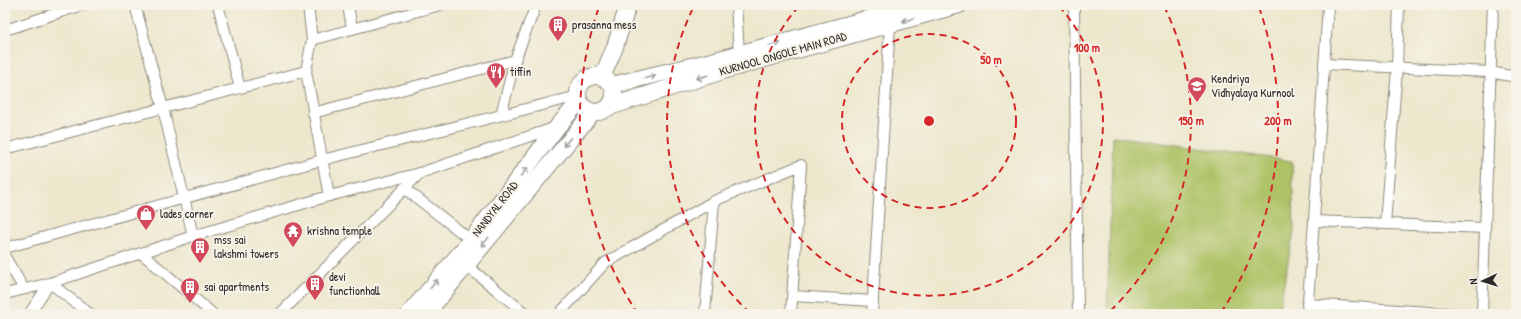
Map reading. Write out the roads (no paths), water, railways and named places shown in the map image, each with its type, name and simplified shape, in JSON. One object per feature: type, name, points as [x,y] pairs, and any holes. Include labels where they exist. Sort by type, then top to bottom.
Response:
[{"type":"main road","points":[[607,81],[596,76],[585,80],[581,84],[578,99],[587,110],[592,112],[604,111],[609,107],[614,97],[607,81],[615,47],[628,5]]},
{"type":"main road","name":"KURNOOL ONGOLE MAIN ROAD","points":[[607,81],[739,54],[899,8],[919,5]]},
{"type":"main road","name":"KURNOOL ONGOLE MAIN ROAD","points":[[609,107],[729,69],[959,5]]},
{"type":"main road","name":"NANDYAL ROAD","points":[[409,314],[471,240],[578,99]]},
{"type":"main road","name":"NANDYAL ROAD","points":[[426,314],[592,112]]},
{"type":"street","points":[[5,30],[80,5]]},
{"type":"street","points":[[135,5],[193,236]]},
{"type":"street","points":[[218,5],[240,88]]},
{"type":"street","points":[[308,5],[312,40],[306,71],[329,196]]},
{"type":"street","points":[[348,5],[352,29]]},
{"type":"street","points":[[312,40],[352,29],[415,8],[440,5]]},
{"type":"street","points":[[501,115],[514,60],[536,5]]},
{"type":"street","points":[[736,5],[739,54]]},
{"type":"street","points":[[1074,5],[1078,314]]},
{"type":"street","points":[[1328,5],[1307,309],[1458,314]]},
{"type":"street","points":[[1385,224],[1397,68],[1399,5]]},
{"type":"street","points":[[1482,314],[1493,5]]},
{"type":"street","points":[[872,314],[890,25]]},
{"type":"street","points":[[313,113],[514,60]]},
{"type":"street","points":[[1324,64],[1490,72],[1516,77]]},
{"type":"street","points":[[5,149],[306,71]]},
{"type":"street","points":[[5,248],[322,160],[501,115],[578,99]]},
{"type":"street","points":[[5,294],[50,283],[193,236],[329,196],[420,173],[558,126]]},
{"type":"street","points":[[559,314],[605,263],[714,201],[801,165],[791,314]]},
{"type":"street","points":[[280,314],[420,173]]},
{"type":"street","points":[[404,188],[471,240]]},
{"type":"street","points":[[705,314],[714,201]]},
{"type":"street","points":[[1314,221],[1485,228]]},
{"type":"street","points":[[141,253],[213,314]]},
{"type":"street","points":[[5,257],[24,289]]},
{"type":"street","points":[[466,265],[526,314]]},
{"type":"street","points":[[29,314],[50,283]]},
{"type":"street","points":[[50,283],[90,314]]},
{"type":"street","points":[[793,296],[873,301]]},
{"type":"place","name":"prasanna mess","points":[[558,42]]},
{"type":"place","name":"tiffin","points":[[496,89]]},
{"type":"place","name":"Kendriya Vidhyalaya Kurnool","points":[[1197,103]]},
{"type":"place","name":"lades corner","points":[[146,231]]},
{"type":"place","name":"krishna temple","points":[[293,248]]},
{"type":"place","name":"mss sai lakshmi towers","points":[[200,264]]},
{"type":"place","name":"devi functionhall","points":[[315,301]]},
{"type":"place","name":"sai apartments","points":[[190,304]]}]
